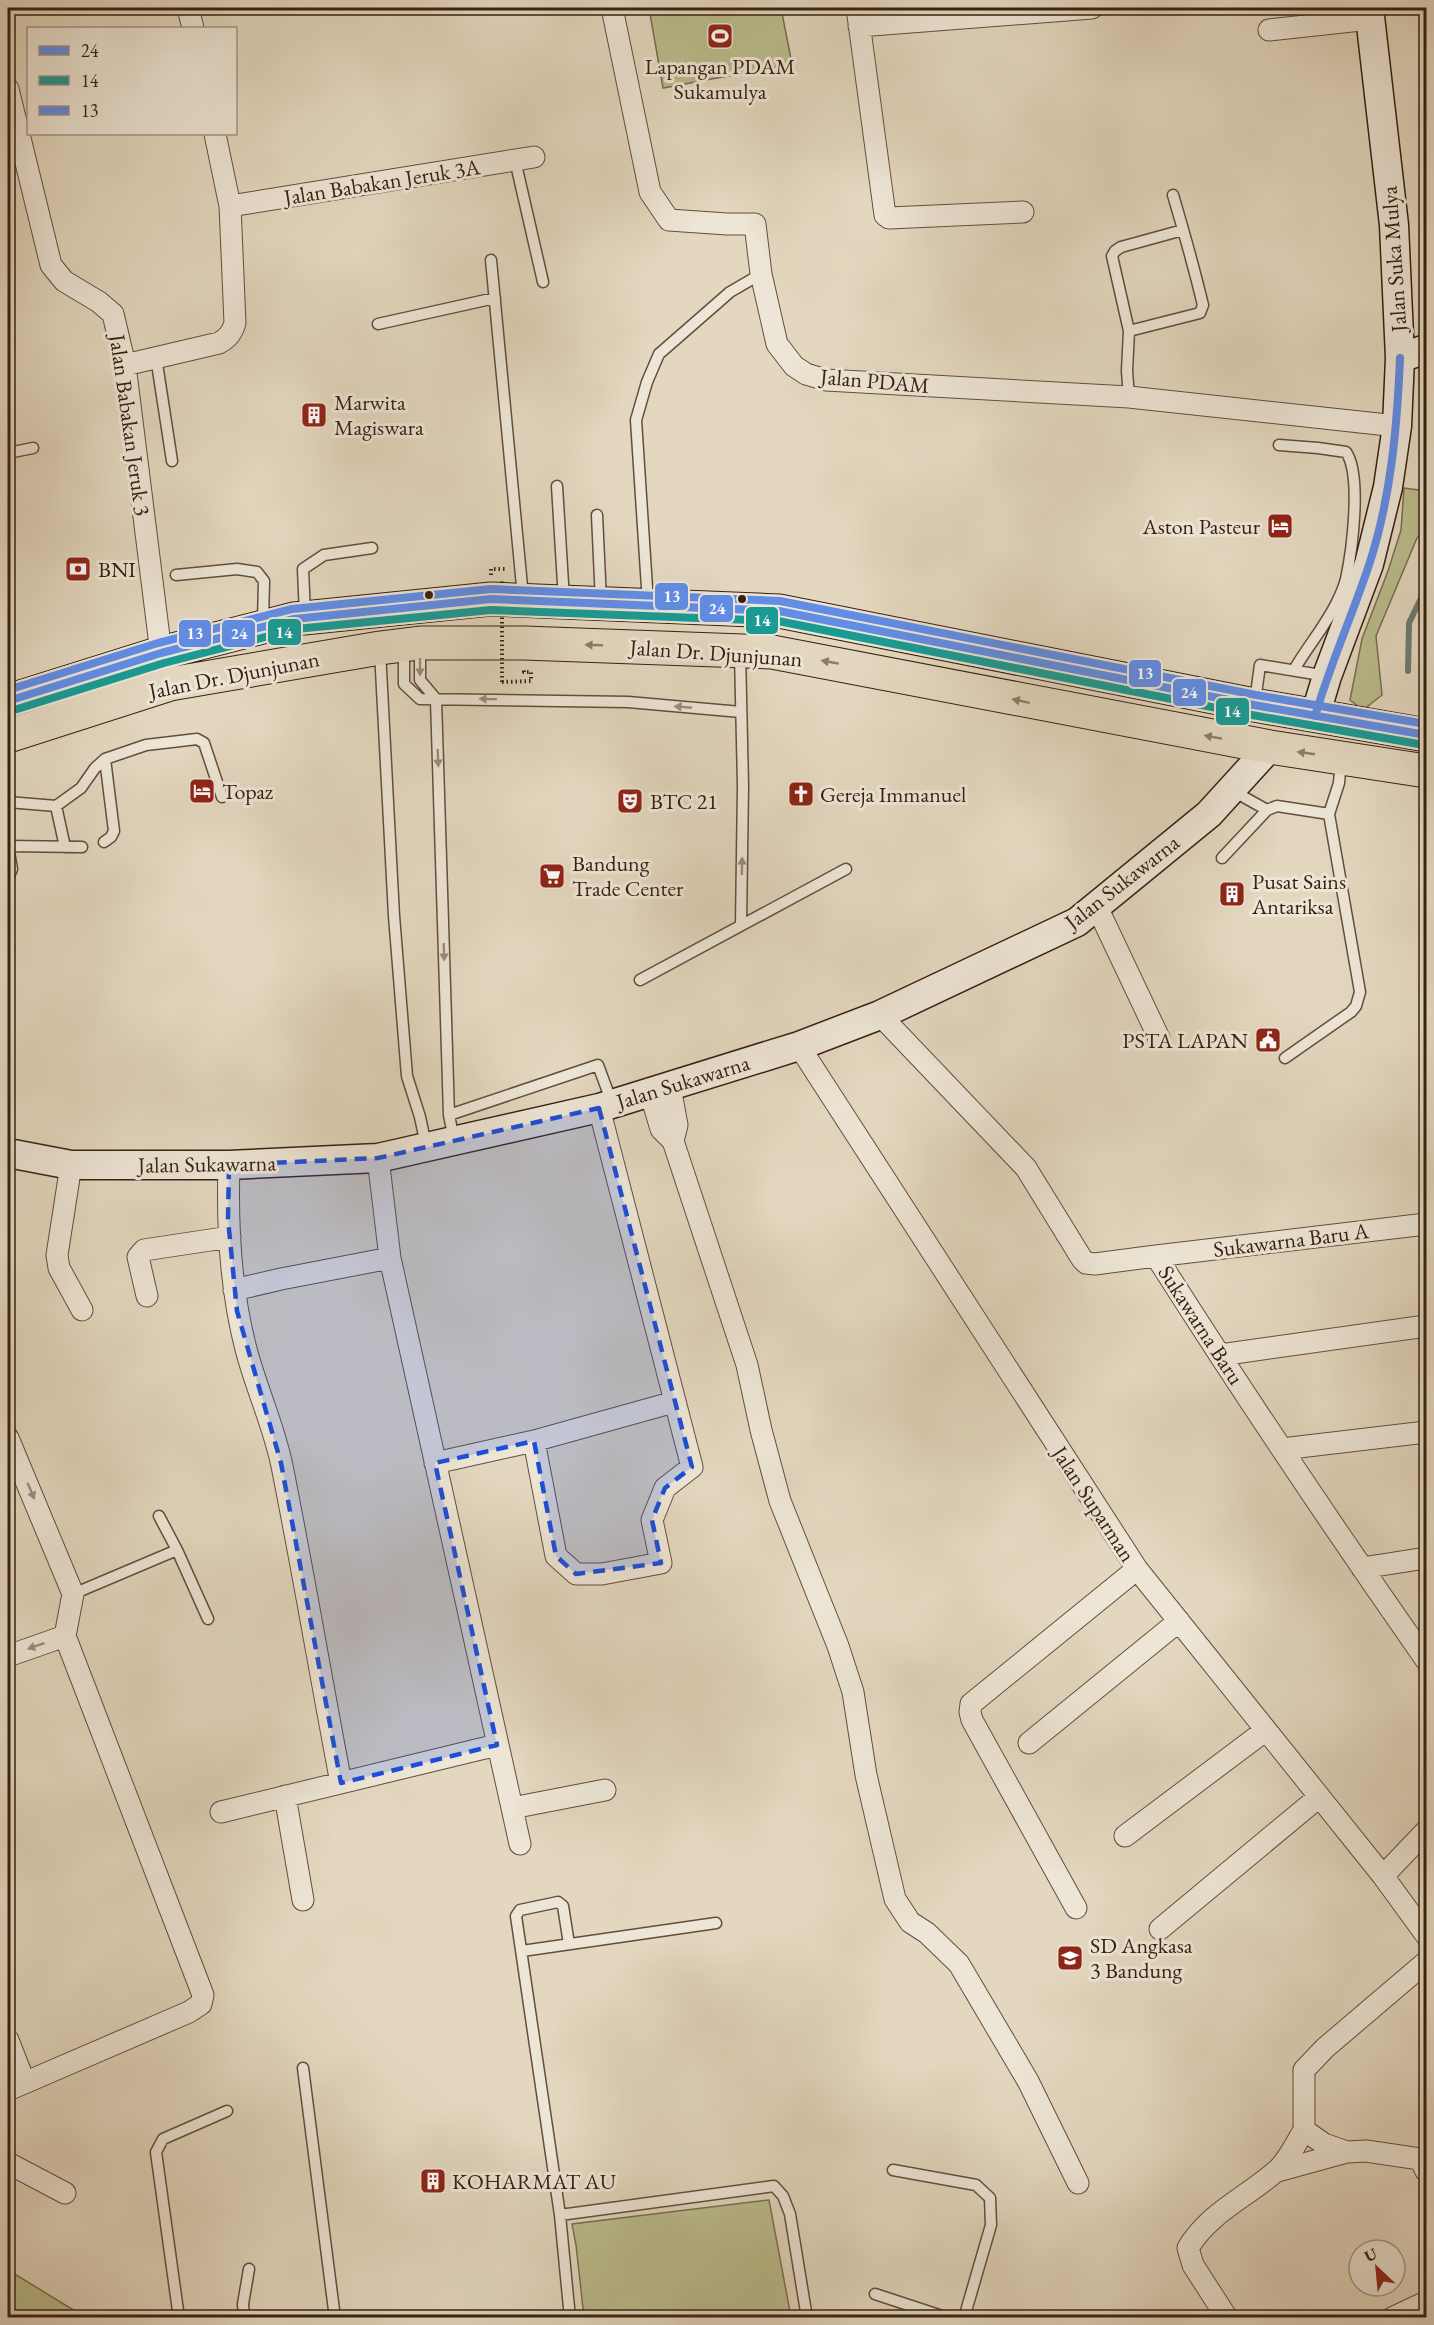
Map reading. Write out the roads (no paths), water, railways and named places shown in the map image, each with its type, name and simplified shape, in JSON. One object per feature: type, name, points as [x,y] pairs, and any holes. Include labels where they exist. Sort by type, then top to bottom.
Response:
[{"type":"highway","name":"Jalan Dr. Djunjunan","points":[[8,701],[75,678],[161,653],[306,618],[491,599],[513,590],[564,602],[779,611],[1254,705],[1426,735]]},
{"type":"highway","name":"Jalan Dr. Djunjunan","points":[[8,736],[170,684],[401,646],[503,642],[772,652],[1270,747],[1426,771]]},
{"type":"street","points":[[188,8],[193,27]]},
{"type":"street","name":"Jalan PDAM","points":[[612,8],[650,192],[669,220],[755,224],[761,274],[777,344],[794,366],[806,374],[826,380],[1129,397],[1397,426]]},
{"type":"street","points":[[1023,212],[890,218],[885,215],[858,17],[1092,8]]},
{"type":"street","points":[[1269,30],[1369,13]]},
{"type":"street","name":"Jalan Suka Mulya","points":[[1316,716],[1327,676],[1369,564],[1388,487],[1397,426],[1413,353],[1394,225],[1369,13]]},
{"type":"street","name":"Jalan Babakan Jeruk 3","points":[[8,89],[51,265],[64,281],[99,302],[113,314],[125,365],[161,653]]},
{"type":"street","points":[[125,365],[219,343],[228,338],[233,331],[235,323],[230,206],[215,135]]},
{"type":"street","name":"Jalan Babakan Jeruk 3A","points":[[230,206],[525,159]]},
{"type":"street","name":"Jalan Sukawarna","points":[[8,1153],[70,1166],[229,1165],[378,1158],[426,1147],[452,1128],[606,1106],[799,1046],[880,1015],[1077,922],[1209,814],[1270,747]]},
{"type":"street","points":[[1097,907],[1159,1038]]},
{"type":"street","name":"Sukawarna Baru","points":[[880,1015],[1026,1168],[1086,1263],[1095,1264],[1156,1256],[1282,1449],[1426,1660]]},
{"type":"street","name":"Jalan Suparman","points":[[799,1046],[1137,1569],[1425,1930]]},
{"type":"street","points":[[660,1089],[661,1129],[673,1141],[747,1365],[780,1501],[838,1646],[853,1692],[866,1775],[895,1899],[910,1922],[933,1938],[959,1964],[1028,2081],[1078,2184]]},
{"type":"street","points":[[534,1441],[556,1556],[576,1574],[602,1574],[661,1563],[652,1520],[665,1488],[692,1467],[674,1402],[606,1106]]},
{"type":"street","points":[[378,1158],[390,1258],[520,1844]]},
{"type":"street","points":[[229,1165],[228,1219],[234,1290],[246,1351],[281,1463],[341,1783]]},
{"type":"street","points":[[70,1166],[57,1256],[59,1268],[82,1310]]},
{"type":"street","name":"Sukawarna Baru A","points":[[1156,1256],[1426,1224]]},
{"type":"street","points":[[147,1296],[138,1257],[144,1250],[230,1238]]},
{"type":"street","points":[[234,1290],[390,1258]]},
{"type":"street","points":[[1220,1355],[1426,1326]]},
{"type":"street","points":[[435,1463],[534,1441],[674,1402]]},
{"type":"street","points":[[1282,1449],[1426,1432]]},
{"type":"street","points":[[8,1438],[73,1594],[65,1636],[204,1995],[201,2004],[189,2012],[16,2085],[8,2040]]},
{"type":"street","points":[[1362,1568],[1426,1558]]},
{"type":"street","points":[[1076,1908],[972,1720],[971,1704],[1137,1569]]},
{"type":"street","points":[[1029,1743],[1179,1621]]},
{"type":"street","points":[[8,1656],[65,1636]]},
{"type":"street","points":[[1125,1836],[1266,1730]]},
{"type":"street","points":[[221,1812],[497,1745]]},
{"type":"street","points":[[512,1808],[605,1790]]},
{"type":"street","points":[[285,1796],[303,1900]]},
{"type":"street","points":[[1160,1929],[1319,1797]]},
{"type":"street","points":[[1383,1876],[1426,1831]]},
{"type":"street","points":[[1278,2171],[1304,2130],[1304,2070],[1325,2048],[1426,1962]]},
{"type":"street","points":[[1304,2130],[1324,2144],[1347,2152]]},
{"type":"street","points":[[1227,2318],[1193,2265],[1188,2248],[1198,2232],[1212,2217],[1278,2171],[1347,2152],[1366,2151],[1408,2156],[1420,2159],[1426,2171]]},
{"type":"street","points":[[8,2163],[65,2193]]},
{"type":"street","points":[[1392,2318],[1426,2302]]},
{"type":"lane","points":[[525,159],[543,282]]},
{"type":"lane","points":[[1130,331],[1200,313],[1202,310],[1203,305],[1173,195]]},
{"type":"lane","points":[[1129,397],[1127,371],[1130,331],[1112,256],[1121,247],[1183,230]]},
{"type":"lane","points":[[491,260],[513,590]]},
{"type":"lane","points":[[648,606],[636,420],[647,382],[659,354],[730,292],[761,274]]},
{"type":"lane","points":[[378,324],[495,298]]},
{"type":"lane","points":[[156,357],[172,461]]},
{"type":"lane","points":[[1279,445],[1346,452],[1351,460],[1355,479],[1353,522],[1346,580],[1322,630],[1305,650],[1294,670]]},
{"type":"lane","points":[[8,453],[33,448]]},
{"type":"lane","points":[[557,486],[564,602]]},
{"type":"lane","points":[[597,515],[600,604]]},
{"type":"lane","points":[[306,618],[303,569],[324,555],[372,548]]},
{"type":"lane","points":[[176,575],[237,569],[257,572],[264,581],[263,628]]},
{"type":"lane","points":[[401,646],[404,684],[420,699],[628,702],[741,712]]},
{"type":"lane","points":[[401,646],[420,680],[436,699],[452,1128],[598,1065],[606,1106]]},
{"type":"lane","points":[[401,646],[394,916],[407,1076],[420,1117],[426,1147]]},
{"type":"lane","points":[[740,650],[743,786],[741,924]]},
{"type":"lane","points":[[1254,705],[1260,665],[1327,676]]},
{"type":"lane","points":[[8,802],[56,806],[81,788],[94,768],[105,759],[146,745],[201,740],[204,742],[222,797]]},
{"type":"lane","points":[[1285,1058],[1351,1012],[1356,1006],[1360,992],[1329,814],[1339,783],[1342,758]]},
{"type":"lane","points":[[104,842],[111,837],[114,831],[105,759]]},
{"type":"lane","points":[[1231,790],[1267,810]]},
{"type":"lane","points":[[56,806],[65,847]]},
{"type":"lane","points":[[1222,858],[1267,810],[1277,806],[1329,814]]},
{"type":"lane","points":[[8,878],[12,861],[8,846],[82,847]]},
{"type":"lane","points":[[640,980],[846,869]]},
{"type":"lane","points":[[159,1516],[208,1619]]},
{"type":"lane","points":[[73,1594],[177,1550]]},
{"type":"lane","points":[[569,1944],[563,1906],[558,1902],[520,1910],[516,1916],[560,2215],[570,2318]]},
{"type":"lane","points":[[522,1951],[716,1923]]},
{"type":"lane","points":[[303,2068],[335,2318]]},
{"type":"lane","points":[[179,2318],[156,2152],[164,2139],[227,2111]]},
{"type":"lane","points":[[893,2170],[976,2185],[990,2198],[991,2225],[964,2318]]},
{"type":"lane","points":[[560,2215],[774,2186],[783,2196],[790,2214],[807,2318]]},
{"type":"lane","points":[[244,2318],[243,2304],[249,2269]]},
{"type":"lane","points":[[875,2294],[948,2318]]},
{"type":"waterway","points":[[1408,671],[1409,623],[1426,588]]},
{"type":"place","name":"Lapangan PDAM Sukamulya","points":[[720,36]]},
{"type":"place","name":"Marwita Magiswara","points":[[314,415]]},
{"type":"place","name":"Aston Pasteur","points":[[1280,526]]},
{"type":"place","name":"BNI","points":[[78,569]]},
{"type":"place","name":"Topaz","points":[[202,791]]},
{"type":"place","name":"Gereja Immanuel","points":[[801,794]]},
{"type":"place","name":"BTC 21","points":[[630,801]]},
{"type":"place","name":"Bandung Trade Center","points":[[552,876]]},
{"type":"place","name":"Pusat Sains Antariksa","points":[[1232,894]]},
{"type":"place","name":"PSTA LAPAN","points":[[1268,1040]]},
{"type":"place","name":"SD Angkasa 3 Bandung","points":[[1070,1958]]},
{"type":"place","name":"KOHARMAT AU","points":[[433,2181]]}]
